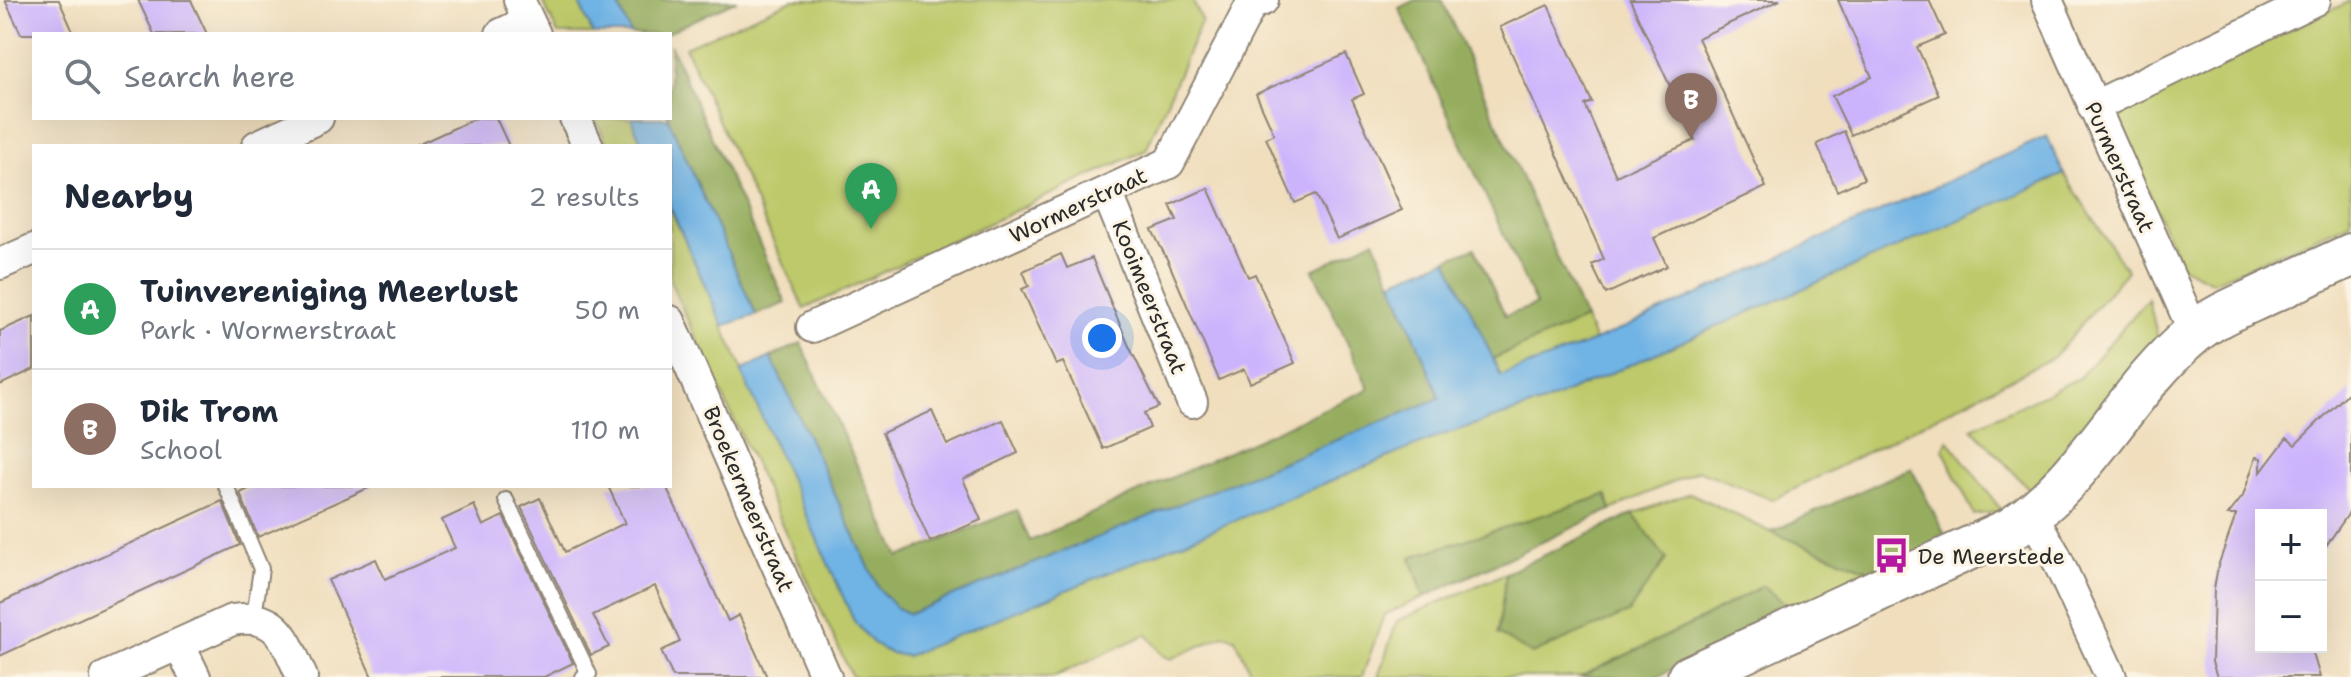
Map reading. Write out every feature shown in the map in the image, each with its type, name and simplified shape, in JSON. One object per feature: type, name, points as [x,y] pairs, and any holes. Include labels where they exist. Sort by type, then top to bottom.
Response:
[{"type":"street","name":"Wormerstraat","points":[[812,327],[1169,163],[1251,5],[1263,0]]},
{"type":"street","name":"Purmerstraat","points":[[2047,0],[2194,332]]},
{"type":"street","points":[[2093,107],[2315,0]]},
{"type":"street","points":[[504,32],[528,18]]},
{"type":"street","points":[[261,144],[314,120]]},
{"type":"street","points":[[576,120],[587,144]]},
{"type":"street","name":"Kooimeerstraat","points":[[1107,192],[1192,402]]},
{"type":"street","points":[[0,264],[32,250]]},
{"type":"street","points":[[1689,677],[2011,529],[2062,489],[2169,356],[2194,332],[2222,314],[2351,255]]},
{"type":"street","name":"Broekermeerstraat","points":[[672,326],[826,677]]},
{"type":"street","points":[[2032,515],[2062,569],[2111,677]]},
{"type":"street","points":[[106,677],[232,620],[254,616],[270,624],[285,639],[302,677]]},
{"type":"street","points":[[179,644],[195,677]]},
{"type":"lane","points":[[227,488],[261,569],[254,616]]},
{"type":"lane","points":[[506,500],[589,674],[583,677]]},
{"type":"green space","points":[[542,0],[578,0],[592,32],[557,32]]},
{"type":"green space","points":[[616,0],[737,0],[669,32],[630,32]]},
{"type":"green space","points":[[792,0],[1192,0],[1202,20],[1146,150],[804,309],[685,47]]},
{"type":"green space","points":[[1415,0],[1442,0],[1585,319],[1492,359],[1447,259],[1475,248],[1505,316],[1536,305],[1399,8]]},
{"type":"green space","points":[[2351,1],[2351,222],[2213,282],[2181,266],[2112,110]]},
{"type":"green space","points":[[672,49],[786,303],[756,315],[669,120],[672,120]]},
{"type":"green space","points":[[596,120],[632,120],[642,144],[607,144]]},
{"type":"green space","points":[[2064,174],[2127,271],[2054,357],[1773,500],[1698,470],[1611,510],[1607,496],[1411,558],[1424,597],[1384,615],[1362,677],[1253,677],[1235,638],[1224,635],[1171,659],[1162,655],[1147,634],[1053,677],[852,677],[672,285],[672,212],[854,621],[1543,403]]},
{"type":"green space","points":[[1374,240],[1441,398],[909,614],[895,607],[879,589],[771,357],[801,343],[899,557],[1017,510],[1030,541],[1369,389],[1313,270]]},
{"type":"green space","points":[[2148,299],[2158,338],[2032,492],[1972,428],[2079,378]]},
{"type":"green space","points":[[1585,319],[1595,341],[1500,377],[1492,359]]},
{"type":"green space","points":[[1948,440],[2002,511],[1974,515],[1943,449]]},
{"type":"green space","points":[[1911,468],[1950,545],[1881,575],[1771,532]]},
{"type":"green space","points":[[1690,493],[1771,532],[1881,575],[1797,613],[1762,586],[1702,619],[1580,677],[1378,677],[1397,621],[1506,573],[1498,634],[1666,559],[1633,514]]},
{"type":"green space","points":[[1606,495],[1611,510],[1424,597],[1411,557]]},
{"type":"green space","points":[[1633,514],[1666,559],[1628,613],[1532,654],[1498,634],[1506,573]]},
{"type":"green space","points":[[1762,586],[1797,613],[1656,677],[1580,677],[1702,619]]},
{"type":"water","points":[[578,0],[616,0],[630,32],[592,32]]},
{"type":"water","points":[[632,120],[669,120],[756,315],[723,326],[672,211],[672,144],[642,144]]},
{"type":"water","points":[[2047,136],[2064,174],[1543,403],[1442,435],[907,656],[876,646],[854,621],[741,371],[771,357],[879,589],[895,607],[909,614],[1440,398],[1392,281],[1447,259],[1501,376],[1595,341]]},
{"type":"building","points":[[5,0],[59,0],[73,32],[32,32],[21,34]]},
{"type":"building","points":[[138,0],[191,0],[206,32],[153,32]]},
{"type":"building","points":[[1630,0],[1780,0],[1698,38],[1766,187],[1654,238],[1667,266],[1606,294],[1592,265],[1604,259],[1500,27],[1548,5],[1592,102],[1585,105],[1616,176],[1695,140]]},
{"type":"building","points":[[1838,0],[1929,0],[1945,35],[1917,47],[1939,95],[1851,135],[1832,96],[1872,77]]},
{"type":"building","points":[[1346,54],[1364,94],[1352,99],[1402,210],[1337,239],[1316,194],[1295,203],[1266,138],[1274,134],[1256,94]]},
{"type":"building","points":[[472,120],[497,120],[508,144],[419,144]]},
{"type":"building","points":[[1844,131],[1864,179],[1837,191],[1817,144]]},
{"type":"building","points":[[1208,188],[1248,277],[1255,274],[1295,363],[1250,383],[1244,369],[1219,380],[1152,230],[1177,220],[1170,205]]},
{"type":"building","points":[[1061,254],[1067,268],[1092,258],[1128,344],[1159,407],[1144,413],[1150,428],[1103,449],[1063,362],[1056,365],[1022,289],[1029,286],[1023,271]]},
{"type":"building","points":[[32,317],[32,370],[0,385],[0,331]]},
{"type":"building","points":[[2351,390],[2351,510],[2327,544],[2327,509],[2255,509],[2255,653],[2313,653],[2320,677],[2217,677],[2212,662],[2214,589],[2218,566],[2236,515],[2228,515],[2243,496],[2256,457],[2261,458],[2261,472],[2287,438],[2295,445]]},
{"type":"building","points":[[932,411],[947,445],[1003,420],[1018,453],[963,479],[981,520],[930,542],[882,433]]},
{"type":"building","points":[[251,488],[368,488],[258,537],[240,493]]},
{"type":"building","points":[[609,488],[667,488],[728,621],[739,615],[767,677],[673,677],[661,651],[680,642],[655,586],[593,615],[609,647],[591,655],[521,507],[540,498],[565,552],[625,523]]},
{"type":"building","points":[[222,501],[240,545],[0,656],[0,603]]},
{"type":"building","points":[[474,505],[483,526],[503,516],[573,663],[544,677],[372,677],[328,580],[376,559],[385,579],[455,548],[442,520]]},
{"type":"place","name":"Dik Trom","points":[[1691,139]]},
{"type":"place","name":"Tuinvereniging Meerlust","points":[[871,229]]},
{"type":"place","name":"De Meerstede","points":[[1892,556]]}]
